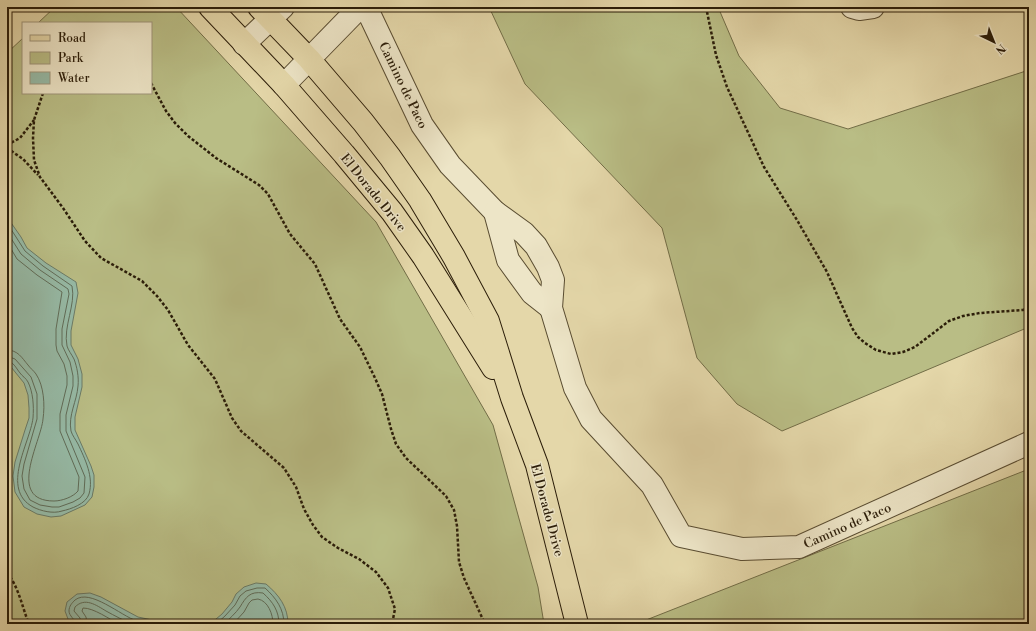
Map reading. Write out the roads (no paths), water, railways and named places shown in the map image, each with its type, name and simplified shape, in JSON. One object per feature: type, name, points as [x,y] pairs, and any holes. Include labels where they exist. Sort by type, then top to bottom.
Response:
[{"type":"main road","name":"El Dorado Drive","points":[[210,7],[284,85],[392,212],[424,256],[512,398]]},
{"type":"main road","name":"El Dorado Drive","points":[[271,11],[390,157],[420,200],[454,257],[488,321],[512,398],[537,465],[577,624]]},
{"type":"street","points":[[284,85],[360,7]]},
{"type":"street","name":"Camino de Paco","points":[[366,7],[422,125],[450,165],[495,212],[524,232],[536,246],[548,267],[553,280],[552,308],[575,388],[591,420],[652,485],[682,536],[742,548],[799,547],[1029,443]]},
{"type":"street","points":[[852,7],[873,7]]},
{"type":"street","points":[[244,44],[271,11]]},
{"type":"street","name":"Camino de Paco","points":[[495,212],[508,260],[532,293],[552,308]]},
{"type":"water","points":[[7,217],[27,248],[46,263],[76,282],[78,293],[71,331],[71,345],[78,359],[82,374],[82,387],[75,417],[75,430],[94,475],[94,487],[92,497],[85,505],[61,516],[51,517],[37,514],[24,507],[15,492],[13,476],[15,462],[29,418],[29,408],[28,395],[24,383],[7,362]]},
{"type":"water","points":[[256,583],[266,584],[279,597],[288,618],[288,624],[210,624],[222,614],[232,602],[236,594],[244,587]]},
{"type":"water","points":[[90,593],[101,597],[138,617],[171,624],[73,624],[68,619],[65,611],[67,602],[77,594]]}]
